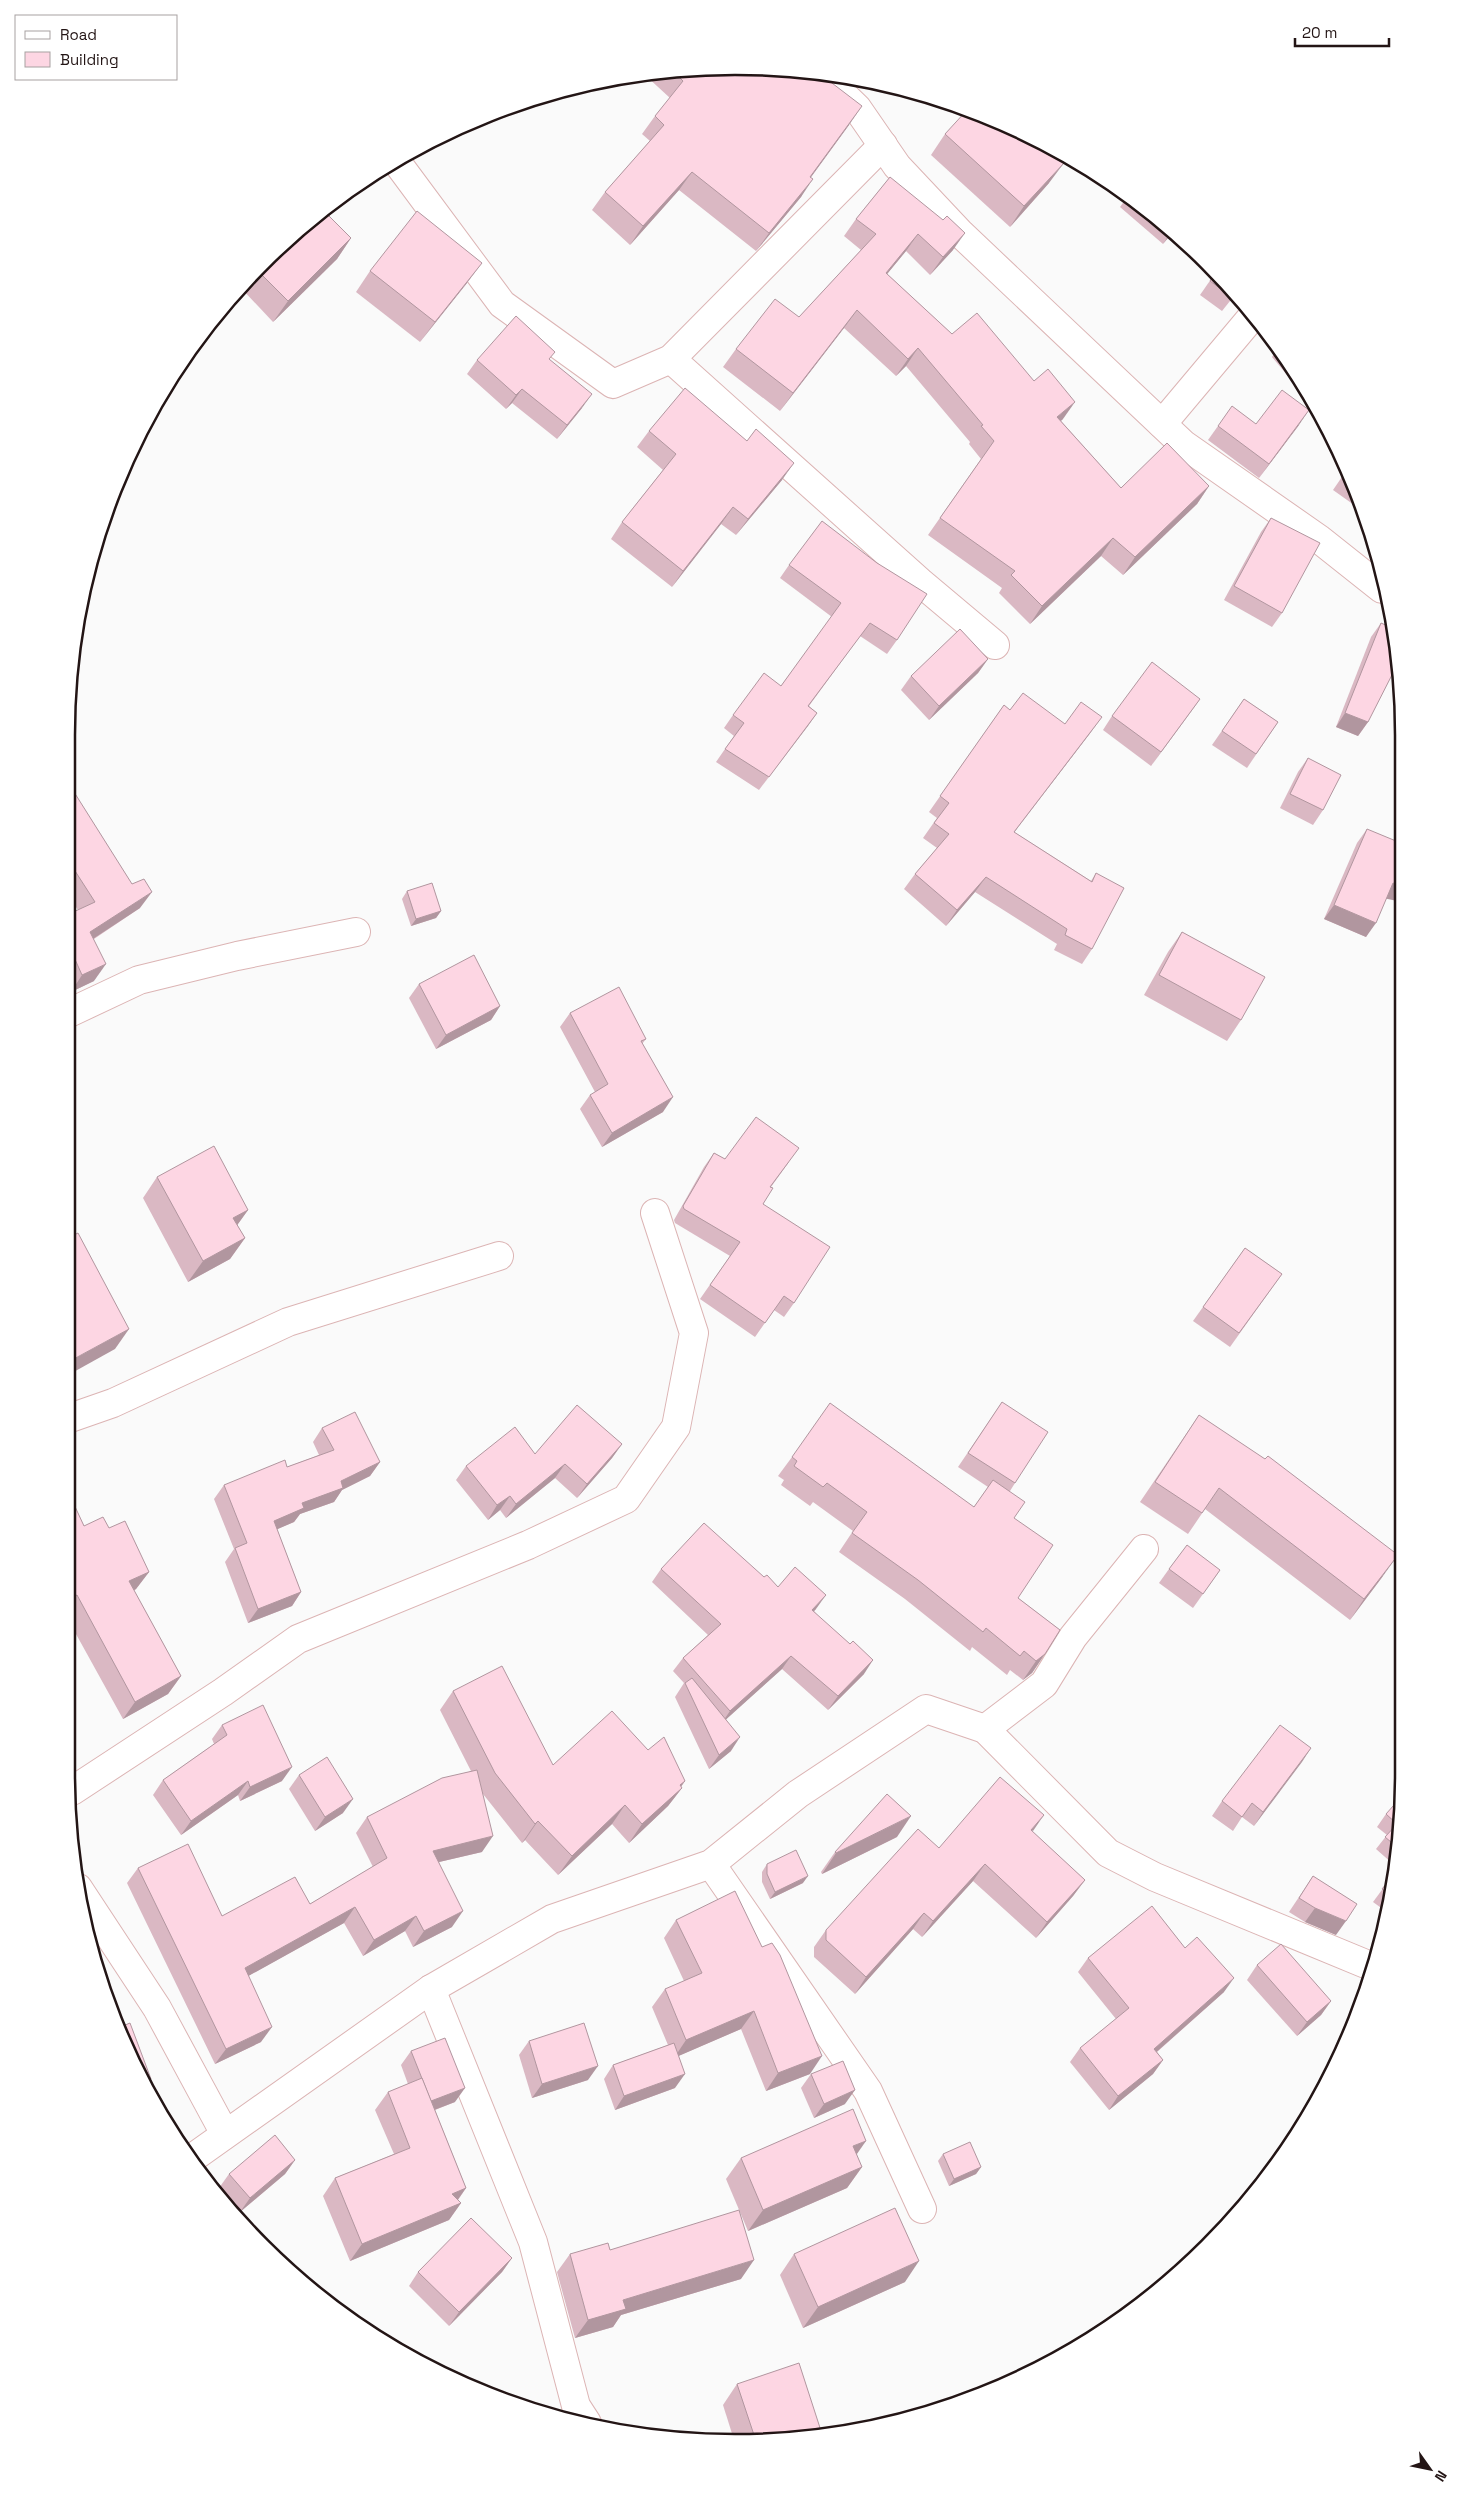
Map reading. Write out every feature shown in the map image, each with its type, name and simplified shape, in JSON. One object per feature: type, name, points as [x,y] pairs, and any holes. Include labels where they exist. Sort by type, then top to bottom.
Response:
[{"type":"street","points":[[831,83],[857,108],[897,166],[961,234],[1183,444],[1319,539],[1378,586]]},
{"type":"street","points":[[400,166],[502,304],[613,384],[671,359],[883,145]]},
{"type":"street","points":[[1162,424],[1248,320]]},
{"type":"street","points":[[671,359],[920,582],[995,645]]},
{"type":"street","points":[[75,1010],[139,980],[237,956],[356,932]]},
{"type":"street","points":[[75,1789],[223,1692],[298,1639],[528,1545],[626,1499],[676,1427],[694,1333],[655,1213]]},
{"type":"street","points":[[75,1416],[113,1403],[288,1322],[499,1256]]},
{"type":"street","points":[[985,1729],[1044,1684],[1073,1637],[1144,1549]]},
{"type":"street","points":[[196,2155],[431,1989],[552,1918],[711,1864],[798,1794],[926,1709],[985,1729],[1013,1755],[1064,1812],[1108,1853],[1155,1877],[1367,1964]]},
{"type":"street","points":[[711,1864],[868,2091],[922,2209]]},
{"type":"street","points":[[88,1903],[157,2008],[225,2134]]},
{"type":"street","points":[[431,1989],[533,2242],[576,2406],[582,2416]]},
{"type":"building","points":[[735,75],[778,76],[821,81],[832,83],[862,106],[810,177],[813,179],[769,233],[692,172],[643,226],[605,192],[664,125],[655,116],[683,81],[679,77]]},
{"type":"building","points":[[962,115],[1027,143],[1064,163],[1024,206],[945,134]]},
{"type":"building","points":[[890,177],[943,220],[947,216],[965,233],[943,257],[918,234],[886,273],[952,334],[977,313],[1034,381],[1048,369],[1075,402],[1057,417],[1121,488],[1167,443],[1209,486],[1135,557],[1113,538],[1042,606],[1011,575],[1015,571],[940,518],[994,441],[981,426],[983,425],[918,348],[908,359],[857,310],[793,393],[736,349],[775,299],[799,317],[876,234],[856,219]]},
{"type":"building","points":[[417,211],[482,263],[435,322],[370,271]]},
{"type":"building","points":[[328,215],[351,238],[288,301],[262,275]]},
{"type":"building","points":[[1212,279],[1221,289],[1210,281]]},
{"type":"building","points":[[516,316],[555,352],[549,359],[592,394],[567,425],[522,389],[516,395],[477,360]]},
{"type":"building","points":[[685,388],[747,441],[756,429],[794,463],[748,519],[733,507],[683,571],[622,522],[676,454],[649,431]]},
{"type":"building","points":[[1282,390],[1309,410],[1269,464],[1218,426],[1232,406],[1256,424]]},
{"type":"building","points":[[1271,518],[1320,543],[1282,613],[1234,586]]},
{"type":"building","points":[[822,521],[877,563],[927,594],[897,640],[870,623],[808,706],[817,713],[769,777],[725,749],[744,723],[733,715],[764,673],[781,686],[841,603],[789,565]]},
{"type":"building","points":[[1381,623],[1385,625],[1392,675],[1368,722],[1345,713]]},
{"type":"building","points":[[960,629],[988,659],[939,706],[911,676]]},
{"type":"building","points":[[1152,662],[1200,699],[1161,752],[1112,716]]},
{"type":"building","points":[[1023,693],[1065,724],[1081,702],[1102,717],[1014,832],[1092,882],[1096,873],[1124,888],[1092,949],[1065,935],[1067,929],[986,877],[957,910],[915,874],[949,834],[934,823],[949,803],[940,796],[1004,705],[1010,710]]},
{"type":"building","points":[[1244,699],[1278,722],[1256,754],[1222,731]]},
{"type":"building","points":[[1308,758],[1341,775],[1323,810],[1290,794]]},
{"type":"building","points":[[75,794],[132,884],[144,879],[152,892],[90,932],[106,964],[82,975],[75,959],[75,911],[95,902],[75,871]]},
{"type":"building","points":[[1367,829],[1395,841],[1395,884],[1393,883],[1376,923],[1334,905]]},
{"type":"building","points":[[432,883],[441,911],[416,919],[407,891]]},
{"type":"building","points":[[1182,932],[1265,977],[1241,1020],[1159,975]]},
{"type":"building","points":[[474,955],[500,1006],[446,1035],[419,984]]},
{"type":"building","points":[[619,987],[646,1039],[641,1041],[673,1097],[612,1133],[590,1095],[608,1084],[570,1013]]},
{"type":"building","points":[[756,1117],[799,1148],[770,1187],[773,1188],[763,1204],[830,1247],[794,1303],[784,1296],[765,1323],[710,1285],[740,1242],[684,1209],[683,1206],[714,1153],[725,1159]]},
{"type":"building","points":[[214,1146],[248,1210],[233,1218],[245,1238],[203,1261],[157,1177]]},
{"type":"building","points":[[78,1233],[129,1329],[75,1358],[75,1234]]},
{"type":"building","points":[[1245,1248],[1282,1274],[1239,1333],[1203,1307]]},
{"type":"building","points":[[1002,1402],[1048,1432],[1015,1483],[968,1453]]},
{"type":"building","points":[[830,1403],[974,1507],[993,1480],[1025,1502],[1014,1518],[1053,1545],[1018,1598],[1060,1630],[1045,1654],[1036,1661],[1024,1651],[1020,1656],[986,1628],[983,1632],[918,1580],[852,1533],[867,1512],[827,1483],[823,1487],[794,1466],[797,1461],[792,1457]]},
{"type":"building","points":[[577,1405],[622,1444],[587,1484],[565,1464],[516,1504],[510,1496],[497,1505],[466,1466],[515,1427],[535,1454]]},
{"type":"building","points":[[355,1412],[380,1462],[341,1481],[343,1488],[302,1503],[304,1508],[274,1521],[301,1592],[258,1609],[235,1548],[247,1543],[224,1485],[285,1460],[287,1467],[334,1450],[322,1428]]},
{"type":"building","points":[[1199,1415],[1265,1459],[1268,1456],[1395,1553],[1395,1559],[1364,1599],[1219,1488],[1202,1513],[1155,1482]]},
{"type":"building","points":[[75,1507],[84,1526],[103,1517],[109,1528],[125,1521],[149,1572],[129,1581],[181,1676],[135,1702],[77,1595],[75,1596]]},
{"type":"building","points":[[704,1523],[764,1577],[767,1575],[778,1587],[795,1567],[826,1595],[812,1610],[850,1644],[853,1641],[873,1660],[838,1696],[791,1656],[730,1711],[683,1658],[721,1624],[661,1569]]},
{"type":"building","points":[[1187,1545],[1220,1570],[1203,1594],[1169,1569]]},
{"type":"building","points":[[502,1666],[553,1765],[612,1711],[648,1750],[664,1737],[685,1781],[680,1785],[682,1788],[642,1824],[625,1805],[572,1856],[538,1821],[535,1824],[495,1773],[453,1691]]},
{"type":"building","points":[[692,1678],[740,1737],[719,1755],[685,1683]]},
{"type":"building","points":[[263,1705],[292,1767],[250,1787],[248,1781],[191,1821],[163,1780],[227,1735],[222,1725]]},
{"type":"building","points":[[1280,1725],[1311,1748],[1263,1812],[1252,1803],[1242,1817],[1222,1801]]},
{"type":"building","points":[[327,1757],[353,1799],[325,1817],[299,1775]]},
{"type":"building","points":[[477,1770],[493,1836],[433,1851],[463,1911],[424,1931],[416,1916],[374,1940],[355,1907],[245,1968],[272,2027],[226,2049],[138,1868],[188,1844],[222,1916],[295,1877],[310,1904],[387,1858],[367,1817],[442,1778]]},
{"type":"building","points":[[1000,1777],[1044,1815],[1031,1830],[1085,1880],[1047,1922],[985,1864],[933,1921],[924,1913],[866,1977],[826,1940],[826,1930],[918,1829],[939,1848]]},
{"type":"building","points":[[887,1794],[911,1816],[836,1853],[835,1852]]},
{"type":"building","points":[[1394,1805],[1394,1821],[1386,1814]]},
{"type":"building","points":[[1393,1829],[1391,1842],[1385,1837]]},
{"type":"building","points":[[796,1850],[808,1876],[775,1892],[767,1874],[767,1864]]},
{"type":"building","points":[[1313,1876],[1357,1904],[1346,1921],[1315,1908],[1299,1898]]},
{"type":"building","points":[[735,1891],[762,1947],[772,1943],[780,1955],[822,2056],[778,2073],[754,2011],[686,2040],[665,1989],[702,1973],[676,1920]]},
{"type":"building","points":[[1152,1906],[1185,1948],[1197,1937],[1234,1978],[1154,2049],[1163,2060],[1118,2096],[1080,2048],[1129,2008],[1088,1958]]},
{"type":"building","points":[[1281,1944],[1331,2001],[1307,2022],[1257,1965]]},
{"type":"building","points":[[130,2023],[151,2079],[143,2066],[124,2025]]},
{"type":"building","points":[[584,2023],[598,2066],[542,2084],[529,2041]]},
{"type":"building","points":[[445,2038],[465,2088],[431,2101],[411,2051]]},
{"type":"building","points":[[674,2043],[685,2074],[624,2096],[613,2065]]},
{"type":"building","points":[[843,2061],[855,2090],[824,2104],[811,2074]]},
{"type":"building","points":[[422,2078],[466,2188],[452,2194],[461,2203],[362,2244],[335,2178],[410,2148],[388,2092]]},
{"type":"building","points":[[853,2109],[866,2141],[853,2146],[862,2167],[763,2210],[741,2158]]},
{"type":"building","points":[[275,2135],[295,2160],[250,2198],[229,2174]]},
{"type":"building","points":[[970,2142],[981,2167],[954,2179],[943,2154]]},
{"type":"building","points":[[895,2208],[919,2261],[818,2307],[794,2254]]},
{"type":"building","points":[[739,2210],[754,2260],[623,2300],[626,2309],[588,2320],[570,2254],[608,2243],[610,2250]]},
{"type":"building","points":[[471,2218],[512,2258],[459,2312],[418,2272]]},
{"type":"building","points":[[799,2363],[820,2428],[754,2434],[737,2384]]}]
